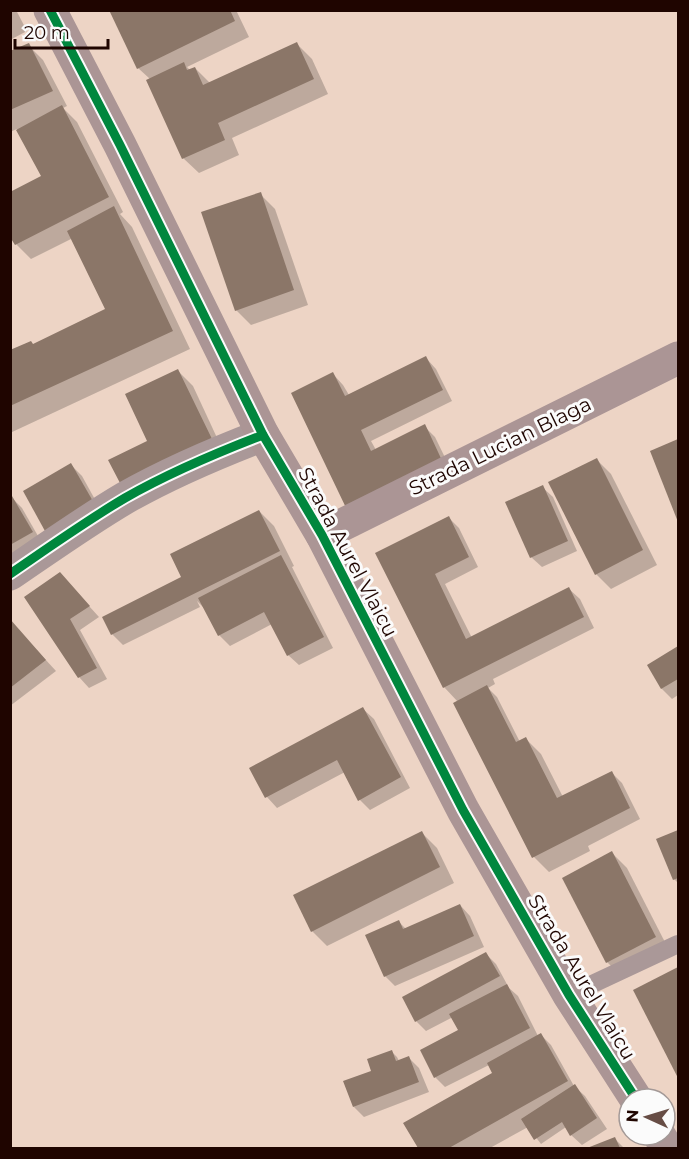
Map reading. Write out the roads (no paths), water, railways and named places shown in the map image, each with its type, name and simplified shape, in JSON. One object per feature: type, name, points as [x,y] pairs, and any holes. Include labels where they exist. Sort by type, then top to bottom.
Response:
[{"type":"street","name":"Strada Aurel Vlaicu","points":[[50,10],[120,145],[263,435],[322,535],[463,810],[569,995],[628,1087]]},
{"type":"street","name":"Strada Lucian Blaga","points":[[322,535],[678,358]]},
{"type":"street","points":[[10,574],[126,498],[220,452],[263,435]]},
{"type":"lane","points":[[569,995],[678,944]]}]
